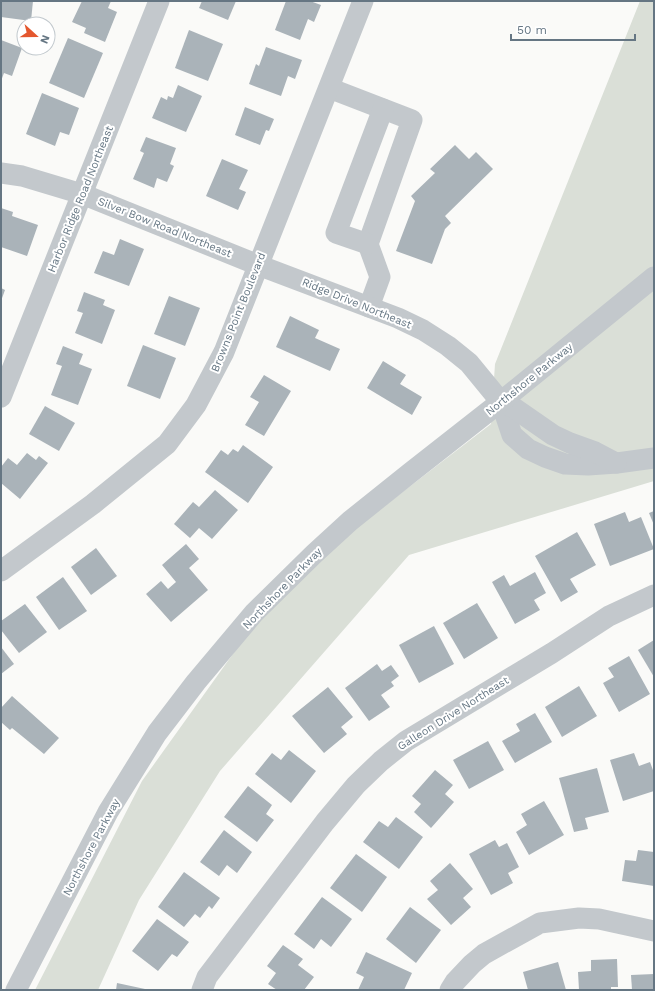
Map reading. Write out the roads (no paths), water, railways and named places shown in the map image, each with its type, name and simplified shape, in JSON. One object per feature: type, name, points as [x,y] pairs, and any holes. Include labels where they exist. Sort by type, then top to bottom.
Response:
[{"type":"street","name":"Harbor Ridge Road Northeast","points":[[1,397],[159,1]]},
{"type":"street","name":"Browns Point Boulevard","points":[[1,571],[94,504],[167,444],[196,405],[224,352],[363,1]]},
{"type":"street","points":[[328,88],[412,120],[368,244],[380,277],[369,307]]},
{"type":"street","points":[[368,244],[336,233],[383,109]]},
{"type":"street","name":"Silver Bow Road Northeast","points":[[1,173],[22,176],[82,194],[258,265]]},
{"type":"street","name":"Ridge Drive Northeast","points":[[258,265],[398,318],[423,330],[448,346],[469,363],[501,402],[514,408],[553,435],[570,444],[595,452],[617,463],[654,458]]},
{"type":"street","name":"Northshore Parkway","points":[[16,990],[108,812],[157,733],[196,682],[254,613],[314,554],[350,522],[410,472],[501,402],[654,277]]},
{"type":"street","name":"Galleon Drive Northeast","points":[[202,990],[207,977],[325,822],[356,785],[381,760],[406,741],[552,653],[609,616],[654,595]]},
{"type":"street","points":[[450,990],[455,982],[484,954],[540,923],[579,918],[598,919],[654,931]]}]
